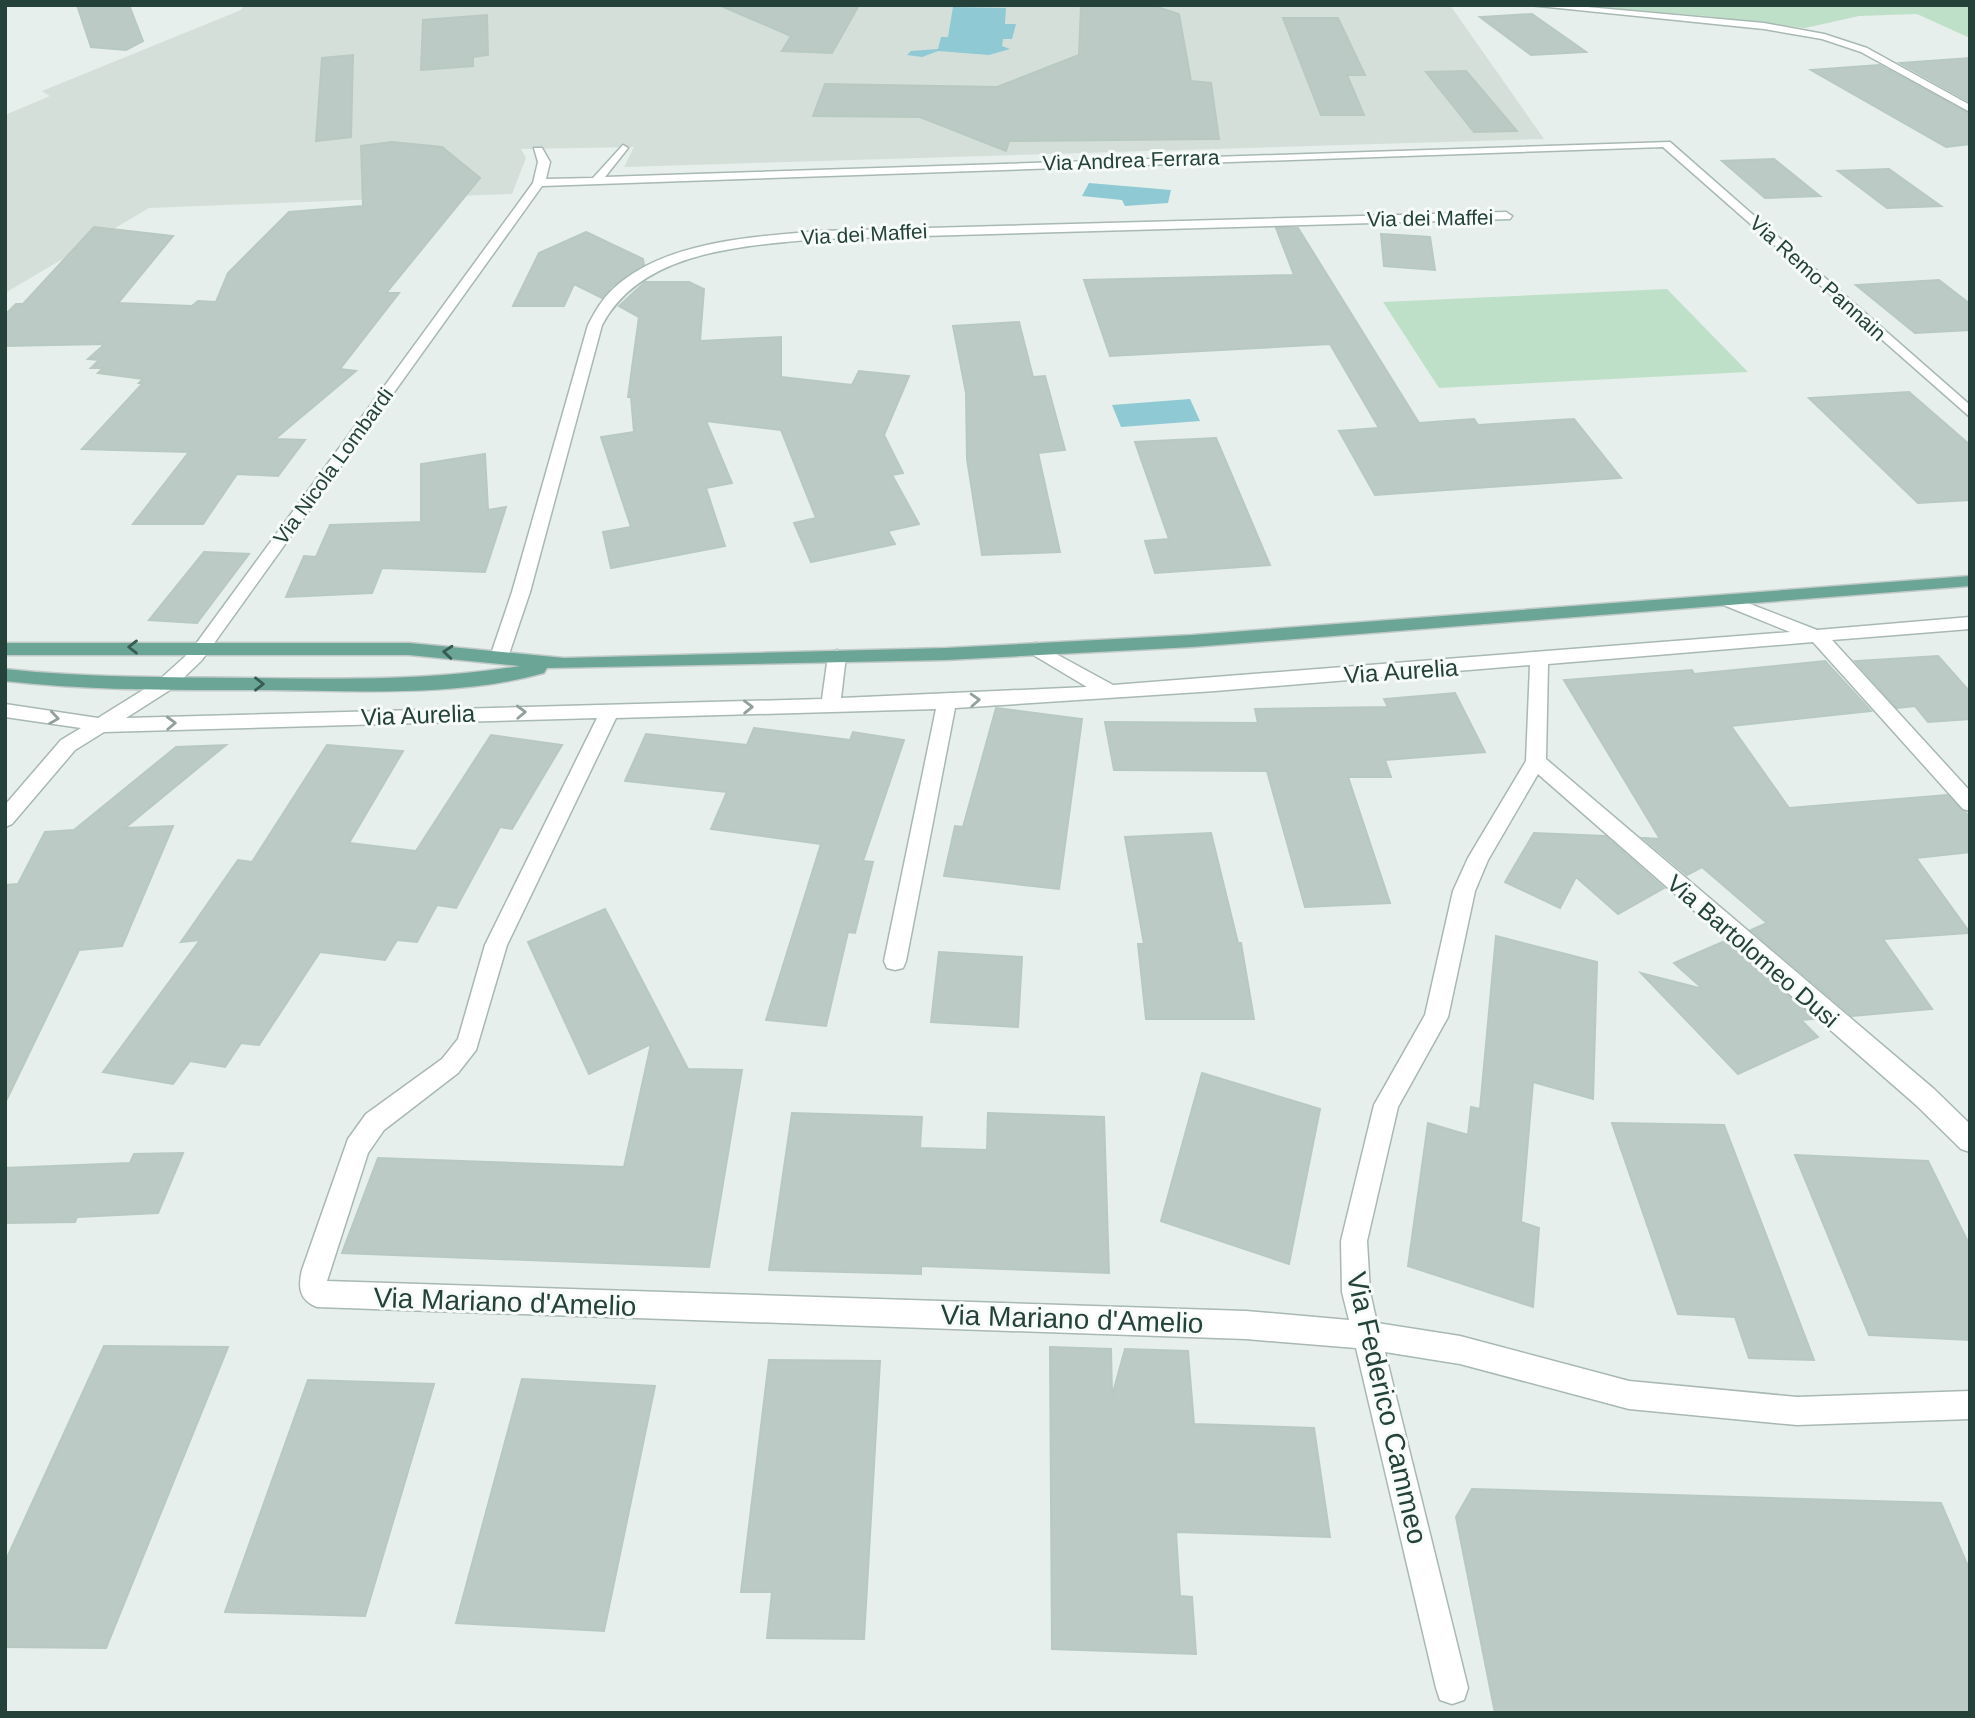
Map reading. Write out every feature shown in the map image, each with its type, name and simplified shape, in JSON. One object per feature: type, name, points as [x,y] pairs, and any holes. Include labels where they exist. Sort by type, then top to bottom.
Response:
[{"type":"main road","name":"Via Aurelia","points":[[5,675],[62,681],[166,684],[393,682],[499,674],[564,664],[1036,649],[1192,641],[1970,581]]},
{"type":"main road","name":"Via Aurelia","points":[[5,649],[409,649],[564,664]]},
{"type":"street","points":[[1533,5],[1719,21],[1811,34],[1864,50],[1970,109]]},
{"type":"street","name":"Via Andrea Ferrara","points":[[539,183],[1666,144]]},
{"type":"street","name":"Via Remo Pannain","points":[[1666,144],[1970,413]]},
{"type":"street","points":[[596,181],[623,148]]},
{"type":"street","points":[[538,150],[544,162],[539,183]]},
{"type":"street","name":"Via Nicola Lombardi","points":[[5,819],[60,753],[77,738],[103,725],[166,684],[187,665],[539,183]]},
{"type":"street","name":"Via dei Maffei","points":[[499,657],[521,592],[595,325],[610,299],[634,278],[649,271],[716,250],[820,234],[1506,216]]},
{"type":"street","points":[[1727,600],[1819,637],[1970,804]]},
{"type":"street","name":"Via Aurelia","points":[[5,710],[103,725],[947,702],[1539,660],[1970,623]]},
{"type":"street","points":[[1036,649],[1110,692]]},
{"type":"street","points":[[831,705],[837,656]]},
{"type":"street","points":[[1536,761],[1539,660]]},
{"type":"street","points":[[895,961],[947,702]]},
{"type":"street","name":"Via Mariano d'Amelio","points":[[610,710],[496,944],[468,1043],[450,1066],[375,1122],[357,1147],[315,1270],[312,1287],[317,1294],[1246,1325],[1366,1335]]},
{"type":"street","name":"Via Bartolomeo Dusi","points":[[1536,761],[1925,1097],[1970,1141]]},
{"type":"street","name":"Via Federico Cammeo","points":[[1452,1688],[1356,1292],[1354,1241],[1386,1105],[1436,1017],[1470,876],[1508,803],[1536,761]]},
{"type":"street","points":[[1366,1335],[1460,1350],[1629,1395],[1797,1411],[1970,1405]]},
{"type":"shaded area","points":[[244,5],[1450,5],[1544,139],[624,167],[634,147],[521,149],[526,158],[512,194],[149,208],[5,293],[5,115],[50,96],[42,91],[241,10]]},
{"type":"green space","points":[[1574,5],[1970,5],[1970,38],[1917,14],[1859,16],[1805,28],[1706,16]]},
{"type":"green space","points":[[1667,289],[1748,372],[1439,388],[1383,302]]},
{"type":"water","points":[[953,7],[1006,8],[1005,24],[1016,24],[1012,39],[1003,39],[1002,46],[1010,49],[989,55],[938,51],[922,57],[907,55],[911,51],[938,49],[941,37],[948,37]]},
{"type":"water","points":[[1089,183],[1171,190],[1168,203],[1125,206],[1122,200],[1082,196]]},
{"type":"water","points":[[1190,399],[1200,421],[1121,427],[1112,405]]},
{"type":"building","points":[[77,5],[129,5],[143,41],[126,50],[91,47]]},
{"type":"building","points":[[719,5],[859,5],[832,53],[782,51],[791,36]]},
{"type":"building","points":[[1081,5],[1151,5],[1179,14],[1191,81],[1211,83],[1219,139],[1009,141],[1006,151],[920,117],[813,116],[825,84],[997,87],[1079,55]]},
{"type":"building","points":[[1532,14],[1586,52],[1531,55],[1480,17]]},
{"type":"building","points":[[487,15],[488,55],[473,57],[473,66],[421,70],[423,20]]},
{"type":"building","points":[[1283,18],[1338,18],[1365,75],[1347,75],[1364,115],[1321,115]]},
{"type":"building","points":[[353,55],[351,137],[316,141],[322,58]]},
{"type":"building","points":[[1970,58],[1970,102],[1900,63]]},
{"type":"building","points":[[1879,65],[1970,114],[1970,144],[1946,147],[1811,70]]},
{"type":"building","points":[[1466,71],[1517,131],[1474,132],[1426,72]]},
{"type":"building","points":[[392,142],[442,147],[480,178],[386,293],[399,293],[340,369],[356,371],[275,439],[305,440],[278,476],[237,474],[203,524],[133,524],[189,452],[82,449],[143,383],[139,383],[143,379],[98,373],[103,368],[91,368],[99,360],[88,359],[105,344],[5,346],[5,315],[16,304],[23,304],[94,227],[173,236],[118,303],[192,306],[198,301],[216,302],[228,273],[289,212],[363,206],[361,146]]},
{"type":"building","points":[[1774,159],[1820,196],[1765,198],[1722,161]]},
{"type":"building","points":[[1889,169],[1941,206],[1887,208],[1838,171]]},
{"type":"building","points":[[1276,228],[1298,228],[1419,423],[1474,419],[1478,425],[1574,419],[1621,478],[1375,495],[1339,431],[1379,428],[1330,344],[1110,356],[1084,280],[1294,275]]},
{"type":"building","points":[[586,232],[643,259],[644,265],[611,287],[602,298],[574,284],[564,306],[513,306],[539,253]]},
{"type":"building","points":[[1381,234],[1430,237],[1435,270],[1384,266]]},
{"type":"building","points":[[1939,280],[1970,304],[1970,330],[1915,333],[1856,285]]},
{"type":"building","points":[[645,282],[689,282],[704,289],[700,341],[781,337],[781,377],[852,385],[859,371],[909,376],[884,435],[903,473],[892,475],[919,524],[888,531],[895,544],[811,562],[794,523],[816,518],[781,430],[706,421],[732,483],[706,488],[725,546],[611,568],[603,532],[631,527],[601,437],[634,432],[631,397],[628,397],[639,317],[619,306]]},
{"type":"building","points":[[1019,322],[1033,377],[1045,376],[1065,450],[1038,453],[1060,552],[982,555],[967,459],[966,393],[953,326]]},
{"type":"building","points":[[1909,392],[1970,445],[1970,500],[1918,503],[1809,398]]},
{"type":"building","points":[[1216,438],[1270,565],[1155,573],[1145,541],[1169,539],[1135,442]]},
{"type":"building","points":[[485,454],[488,510],[506,507],[485,572],[382,568],[372,593],[286,597],[304,556],[316,557],[330,525],[421,522],[421,464]]},
{"type":"building","points":[[204,552],[249,554],[197,623],[149,620]]},
{"type":"building","points":[[1938,656],[1970,692],[1970,719],[1928,722],[1915,706],[1897,708],[1855,661]]},
{"type":"building","points":[[1825,661],[1871,711],[1731,726],[1789,808],[1947,795],[1970,817],[1970,852],[1916,858],[1970,933],[1883,939],[1932,1009],[1852,1016],[1751,930],[1767,923],[1702,867],[1687,875],[1643,838],[1660,839],[1564,680],[1692,670],[1694,674]]},
{"type":"building","points":[[1455,693],[1485,752],[1385,760],[1391,777],[1348,777],[1390,903],[1305,907],[1267,771],[1114,770],[1105,722],[1258,723],[1255,709],[1388,707],[1384,699]]},
{"type":"building","points":[[996,708],[1082,719],[1059,889],[944,876],[955,826],[963,827]]},
{"type":"building","points":[[754,728],[850,740],[853,732],[904,740],[863,861],[873,862],[855,933],[848,932],[826,1026],[766,1020],[821,844],[711,829],[727,792],[625,781],[646,734],[747,745]]},
{"type":"building","points":[[491,735],[562,745],[512,829],[500,827],[456,908],[437,905],[417,942],[397,940],[385,960],[320,952],[259,1045],[241,1043],[225,1067],[190,1061],[173,1084],[103,1072],[200,940],[181,942],[238,860],[252,862],[327,745],[403,751],[349,843],[416,851]]},
{"type":"building","points":[[226,745],[125,828],[173,826],[122,946],[79,950],[5,1103],[5,885],[18,884],[45,832],[74,830],[176,747]]},
{"type":"building","points":[[1211,833],[1238,943],[1241,943],[1254,1019],[1146,1019],[1138,944],[1144,944],[1125,837]]},
{"type":"building","points":[[1534,833],[1605,836],[1664,888],[1618,914],[1576,877],[1560,908],[1505,882]]},
{"type":"building","points":[[605,909],[688,1069],[742,1070],[709,1267],[342,1253],[378,1158],[624,1167],[651,1044],[589,1074],[528,942]]},
{"type":"building","points":[[1496,936],[1597,962],[1593,1099],[1533,1082],[1521,1222],[1539,1228],[1533,1307],[1408,1266],[1428,1123],[1468,1135],[1471,1107],[1480,1109]]},
{"type":"building","points":[[1725,941],[1814,1019],[1801,1020],[1818,1037],[1738,1074],[1641,973],[1703,989],[1674,963]]},
{"type":"building","points":[[939,952],[1022,957],[1018,1027],[931,1022]]},
{"type":"building","points":[[1202,1073],[1320,1109],[1289,1264],[1161,1221]]},
{"type":"building","points":[[792,1113],[922,1117],[920,1148],[987,1150],[988,1113],[1104,1117],[1109,1273],[921,1266],[921,1274],[769,1270]]},
{"type":"building","points":[[1612,1123],[1724,1125],[1814,1360],[1749,1358],[1735,1317],[1678,1314]]},
{"type":"building","points":[[183,1153],[158,1213],[77,1217],[75,1222],[5,1223],[5,1168],[130,1163],[134,1154]]},
{"type":"building","points":[[1795,1155],[1928,1161],[1970,1246],[1970,1340],[1869,1335]]},
{"type":"building","points":[[104,1346],[228,1347],[106,1648],[5,1647],[5,1562]]},
{"type":"building","points":[[1050,1347],[1111,1349],[1112,1396],[1125,1349],[1188,1351],[1194,1424],[1314,1428],[1330,1537],[1176,1532],[1180,1596],[1192,1597],[1196,1654],[1052,1649]]},
{"type":"building","points":[[769,1360],[880,1361],[864,1639],[767,1638],[772,1592],[741,1592]]},
{"type":"building","points":[[522,1379],[655,1386],[604,1631],[456,1623]]},
{"type":"building","points":[[308,1380],[434,1384],[365,1616],[225,1612]]},
{"type":"building","points":[[1472,1489],[1941,1503],[1970,1571],[1970,1713],[1495,1713],[1456,1517]]}]
